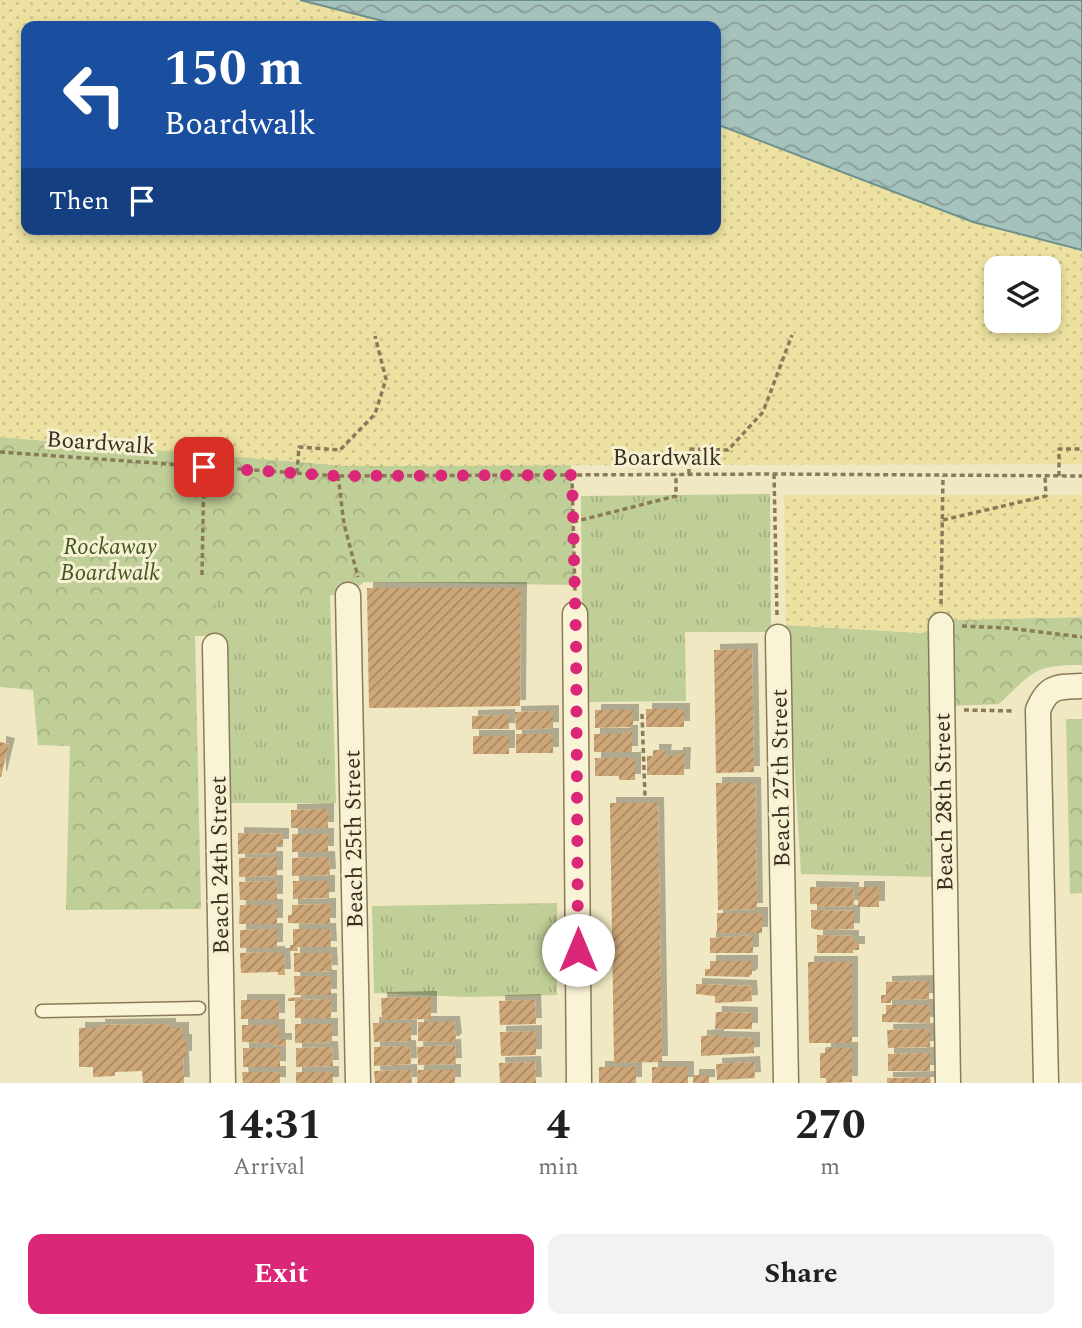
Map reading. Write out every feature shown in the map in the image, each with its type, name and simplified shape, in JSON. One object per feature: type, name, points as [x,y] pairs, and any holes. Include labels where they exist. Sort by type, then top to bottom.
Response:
[{"type":"street","name":"Beach 25th Street","points":[[354,589],[359,1083]]},
{"type":"street","points":[[575,614],[579,1083]]},
{"type":"street","name":"Beach 28th Street","points":[[941,625],[948,1083]]},
{"type":"street","name":"Beach 27th Street","points":[[778,637],[786,1083]]},
{"type":"street","name":"Beach 24th Street","points":[[215,646],[223,1083]]},
{"type":"street","points":[[1046,1083],[1030,710],[1044,695],[1058,687],[1082,687]]},
{"type":"lane","points":[[42,1011],[199,1008]]},
{"type":"path","points":[[689,474],[689,450],[728,450],[763,412],[792,335]]},
{"type":"path","points":[[297,473],[299,447],[340,450],[375,414],[386,379],[375,336]]},
{"type":"path","points":[[1059,476],[1059,449],[1082,449]]},
{"type":"path","name":"Boardwalk","points":[[0,452],[338,476],[1082,476]]},
{"type":"path","points":[[202,575],[204,467]]},
{"type":"path","points":[[573,522],[676,496],[676,474]]},
{"type":"path","points":[[774,474],[778,637]]},
{"type":"path","points":[[572,475],[575,614]]},
{"type":"path","points":[[338,476],[354,589]]},
{"type":"path","points":[[943,476],[941,625],[1007,628],[1082,637]]},
{"type":"path","points":[[943,520],[1046,496],[1045,476]]},
{"type":"path","points":[[942,710],[1030,710]]},
{"type":"path","points":[[642,714],[645,796]]},
{"type":"green space","name":"Rockaway Boardwalk","points":[[0,437],[348,466],[571,465],[575,585],[364,582],[348,595],[214,595],[219,636],[195,636],[201,909],[66,910],[70,746],[38,745],[33,690],[0,687]]},
{"type":"green space","points":[[770,494],[771,632],[685,632],[686,701],[583,702],[581,496]]},
{"type":"green space","points":[[213,595],[330,595],[336,803],[230,803],[219,636]]},
{"type":"green space","points":[[1082,617],[1082,665],[1053,666],[1035,672],[999,704],[947,706],[948,620]]},
{"type":"green space","points":[[786,625],[922,633],[936,626],[937,877],[801,874]]},
{"type":"green space","points":[[1066,719],[1082,719],[1082,893],[1070,894]]},
{"type":"green space","points":[[557,903],[557,995],[466,997],[374,993],[372,906]]},
{"type":"sand","points":[[0,0],[300,0],[383,21],[21,21],[21,235],[721,235],[721,126],[973,222],[1082,250],[1082,464],[348,466],[0,437]]},
{"type":"sand","points":[[784,495],[1082,495],[1082,617],[948,620],[922,633],[786,625]]},
{"type":"water","points":[[300,0],[1082,0],[1082,250],[973,222],[721,126],[721,21],[383,21]]},
{"type":"building","points":[[367,588],[521,588],[520,706],[369,708]]},
{"type":"building","points":[[752,649],[754,772],[716,773],[714,650]]},
{"type":"building","points":[[646,709],[684,709],[684,727],[646,727]]},
{"type":"building","points":[[595,710],[633,710],[633,727],[595,728]]},
{"type":"building","points":[[553,711],[553,728],[516,730],[515,712]]},
{"type":"building","points":[[509,715],[509,729],[472,729],[472,716]]},
{"type":"building","points":[[624,731],[632,731],[632,752],[594,752],[594,734],[623,734]]},
{"type":"building","points":[[516,734],[553,734],[553,753],[516,753]]},
{"type":"building","points":[[473,736],[509,736],[509,754],[473,754]]},
{"type":"building","points":[[0,742],[9,744],[1,777],[0,777]]},
{"type":"building","points":[[653,750],[666,750],[665,756],[685,753],[684,775],[647,775],[647,756],[653,756]]},
{"type":"building","points":[[595,758],[635,758],[635,780],[619,780],[619,776],[595,776]]},
{"type":"building","points":[[716,783],[755,783],[757,909],[718,910]]},
{"type":"building","points":[[610,803],[658,803],[662,1062],[614,1063]]},
{"type":"building","points":[[328,809],[328,828],[291,828],[291,810]]},
{"type":"building","points":[[238,833],[283,834],[283,845],[276,845],[277,853],[238,854]]},
{"type":"building","points":[[292,834],[328,834],[328,852],[292,852]]},
{"type":"building","points":[[277,857],[277,876],[239,877],[239,858]]},
{"type":"building","points":[[329,857],[330,875],[292,876],[292,858]]},
{"type":"building","points":[[277,881],[277,900],[240,900],[239,882]]},
{"type":"building","points":[[293,881],[329,881],[329,898],[293,899]]},
{"type":"building","points":[[810,887],[853,888],[854,906],[817,907],[817,904],[810,904]]},
{"type":"building","points":[[858,887],[879,887],[879,907],[858,907]]},
{"type":"building","points":[[330,904],[330,924],[288,923],[288,915],[292,915],[292,905]]},
{"type":"building","points":[[240,905],[277,905],[277,924],[239,924]]},
{"type":"building","points":[[811,910],[854,911],[854,929],[811,928]]},
{"type":"building","points":[[717,913],[762,913],[762,933],[717,933]]},
{"type":"building","points":[[277,929],[277,948],[240,948],[240,930]]},
{"type":"building","points":[[293,929],[330,929],[331,947],[297,947],[298,951],[290,951],[290,945],[293,945]]},
{"type":"building","points":[[753,935],[753,953],[710,953],[710,938]]},
{"type":"building","points":[[817,935],[853,936],[853,942],[859,942],[859,950],[853,950],[853,953],[817,953]]},
{"type":"building","points":[[240,953],[284,954],[285,975],[278,975],[278,972],[241,973]]},
{"type":"building","points":[[294,953],[331,953],[332,971],[294,972]]},
{"type":"building","points":[[710,961],[752,961],[752,975],[705,976],[705,969],[710,969]]},
{"type":"building","points":[[808,962],[852,962],[852,1043],[809,1043]]},
{"type":"building","points":[[294,976],[331,976],[331,995],[295,995]]},
{"type":"building","points":[[929,981],[929,999],[891,1000],[891,1003],[881,1003],[881,995],[886,995],[886,982]]},
{"type":"building","points":[[696,984],[751,986],[752,1001],[715,1003],[715,996],[696,994]]},
{"type":"building","points":[[302,997],[302,1000],[331,999],[331,1018],[295,1018],[295,1001],[288,1001],[288,998]]},
{"type":"building","points":[[431,997],[431,1019],[382,1020],[381,998]]},
{"type":"building","points":[[241,1000],[279,1000],[279,1019],[241,1019]]},
{"type":"building","points":[[535,1000],[536,1024],[500,1025],[499,1001]]},
{"type":"building","points":[[886,1005],[930,1005],[930,1023],[882,1022]]},
{"type":"building","points":[[716,1012],[752,1013],[752,1029],[715,1029]]},
{"type":"building","points":[[418,1022],[454,1022],[456,1039],[453,1042],[418,1041]]},
{"type":"building","points":[[373,1023],[411,1023],[411,1041],[374,1042]]},
{"type":"building","points":[[170,1024],[170,1028],[183,1028],[183,1040],[186,1040],[186,1057],[183,1057],[184,1083],[143,1083],[142,1071],[115,1072],[115,1076],[93,1077],[93,1067],[79,1067],[79,1028],[99,1028],[99,1025]]},
{"type":"building","points":[[295,1024],[332,1024],[332,1042],[295,1043]]},
{"type":"building","points":[[242,1025],[279,1025],[279,1039],[286,1039],[286,1046],[242,1042]]},
{"type":"building","points":[[930,1029],[930,1047],[888,1048],[887,1030]]},
{"type":"building","points":[[536,1031],[536,1055],[501,1056],[500,1032]]},
{"type":"building","points":[[701,1036],[754,1038],[754,1053],[701,1056]]},
{"type":"building","points":[[455,1045],[456,1064],[418,1065],[417,1047]]},
{"type":"building","points":[[410,1046],[411,1064],[374,1066],[374,1047]]},
{"type":"building","points":[[332,1047],[333,1066],[296,1067],[296,1048]]},
{"type":"building","points":[[243,1048],[280,1048],[280,1067],[243,1067]]},
{"type":"building","points":[[825,1048],[852,1048],[852,1082],[826,1083],[826,1078],[820,1078],[820,1053],[825,1053]]},
{"type":"building","points":[[930,1053],[930,1071],[888,1071],[888,1054]]},
{"type":"building","points":[[535,1062],[536,1083],[500,1083],[499,1063]]},
{"type":"building","points":[[754,1062],[755,1078],[717,1080],[716,1064]]},
{"type":"building","points":[[599,1067],[636,1067],[636,1083],[599,1083]]},
{"type":"building","points":[[652,1067],[688,1067],[688,1083],[652,1083]]},
{"type":"building","points":[[411,1070],[412,1083],[375,1083],[374,1071]]},
{"type":"building","points":[[418,1070],[455,1070],[455,1083],[417,1083]]},
{"type":"building","points":[[242,1072],[280,1072],[280,1083],[243,1083]]},
{"type":"building","points":[[296,1072],[333,1072],[333,1083],[296,1083]]},
{"type":"building","points":[[693,1075],[709,1075],[709,1083],[693,1083]]},
{"type":"building","points":[[930,1077],[931,1083],[887,1083],[887,1078]]},
{"type":"route","points":[[204,467],[338,476],[572,475],[578,950]]}]
